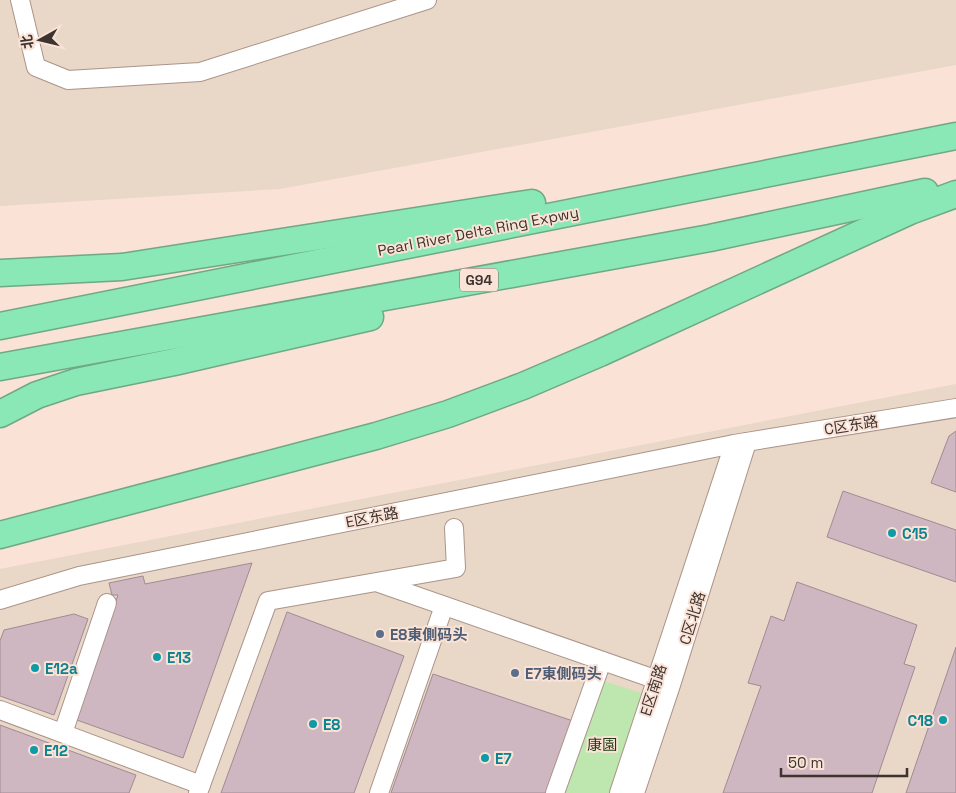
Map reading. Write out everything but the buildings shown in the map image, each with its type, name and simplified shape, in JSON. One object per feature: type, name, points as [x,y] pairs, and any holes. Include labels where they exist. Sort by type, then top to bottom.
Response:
[{"type":"highway","points":[[0,290],[122,266],[953,136]]},
{"type":"highway","name":"Pearl River Delta Ring Expwy","points":[[0,326],[953,136]]},
{"type":"highway","name":"G94","points":[[0,367],[710,238],[956,186]]},
{"type":"highway","points":[[0,535],[376,436],[448,414],[523,386],[600,353],[910,211],[956,194]]},
{"type":"highway","points":[[0,414],[37,395],[76,382],[174,362],[710,238]]},
{"type":"highway","points":[[0,273],[122,266]]},
{"type":"street","points":[[20,0],[36,66],[68,80],[200,72],[427,0]]},
{"type":"street","name":"C区东路","points":[[740,443],[956,408]]},
{"type":"street","name":"E区东路","points":[[0,600],[79,576],[740,443]]},
{"type":"street","name":"C区北路","points":[[635,793],[664,682],[740,443]]},
{"type":"street","points":[[0,710],[63,733],[200,789],[268,601],[456,568],[454,528]]},
{"type":"street","points":[[379,583],[664,682]]},
{"type":"street","points":[[63,733],[107,603]]},
{"type":"street","points":[[379,793],[444,606]]},
{"type":"street","points":[[555,793],[602,661]]},
{"type":"street","name":"E区南路","points":[[619,793],[664,682]]},
{"type":"shaded area","points":[[0,0],[956,0],[956,65],[280,189],[0,206]]},
{"type":"shaded area","points":[[956,384],[956,793],[0,793],[0,569]]},
{"type":"green space","name":"康園","points":[[597,679],[647,695],[613,793],[557,793]]},
{"type":"place","name":"C15","points":[[892,533]]},
{"type":"place","name":"E8東側码头","points":[[380,634]]},
{"type":"place","name":"E13","points":[[157,657]]},
{"type":"place","name":"E12a","points":[[35,668]]},
{"type":"place","name":"E7東側码头","points":[[515,673]]},
{"type":"place","name":"C18","points":[[943,720]]},
{"type":"place","name":"E8","points":[[313,724]]},
{"type":"place","name":"E12","points":[[34,750]]},
{"type":"place","name":"E7","points":[[485,758]]}]
